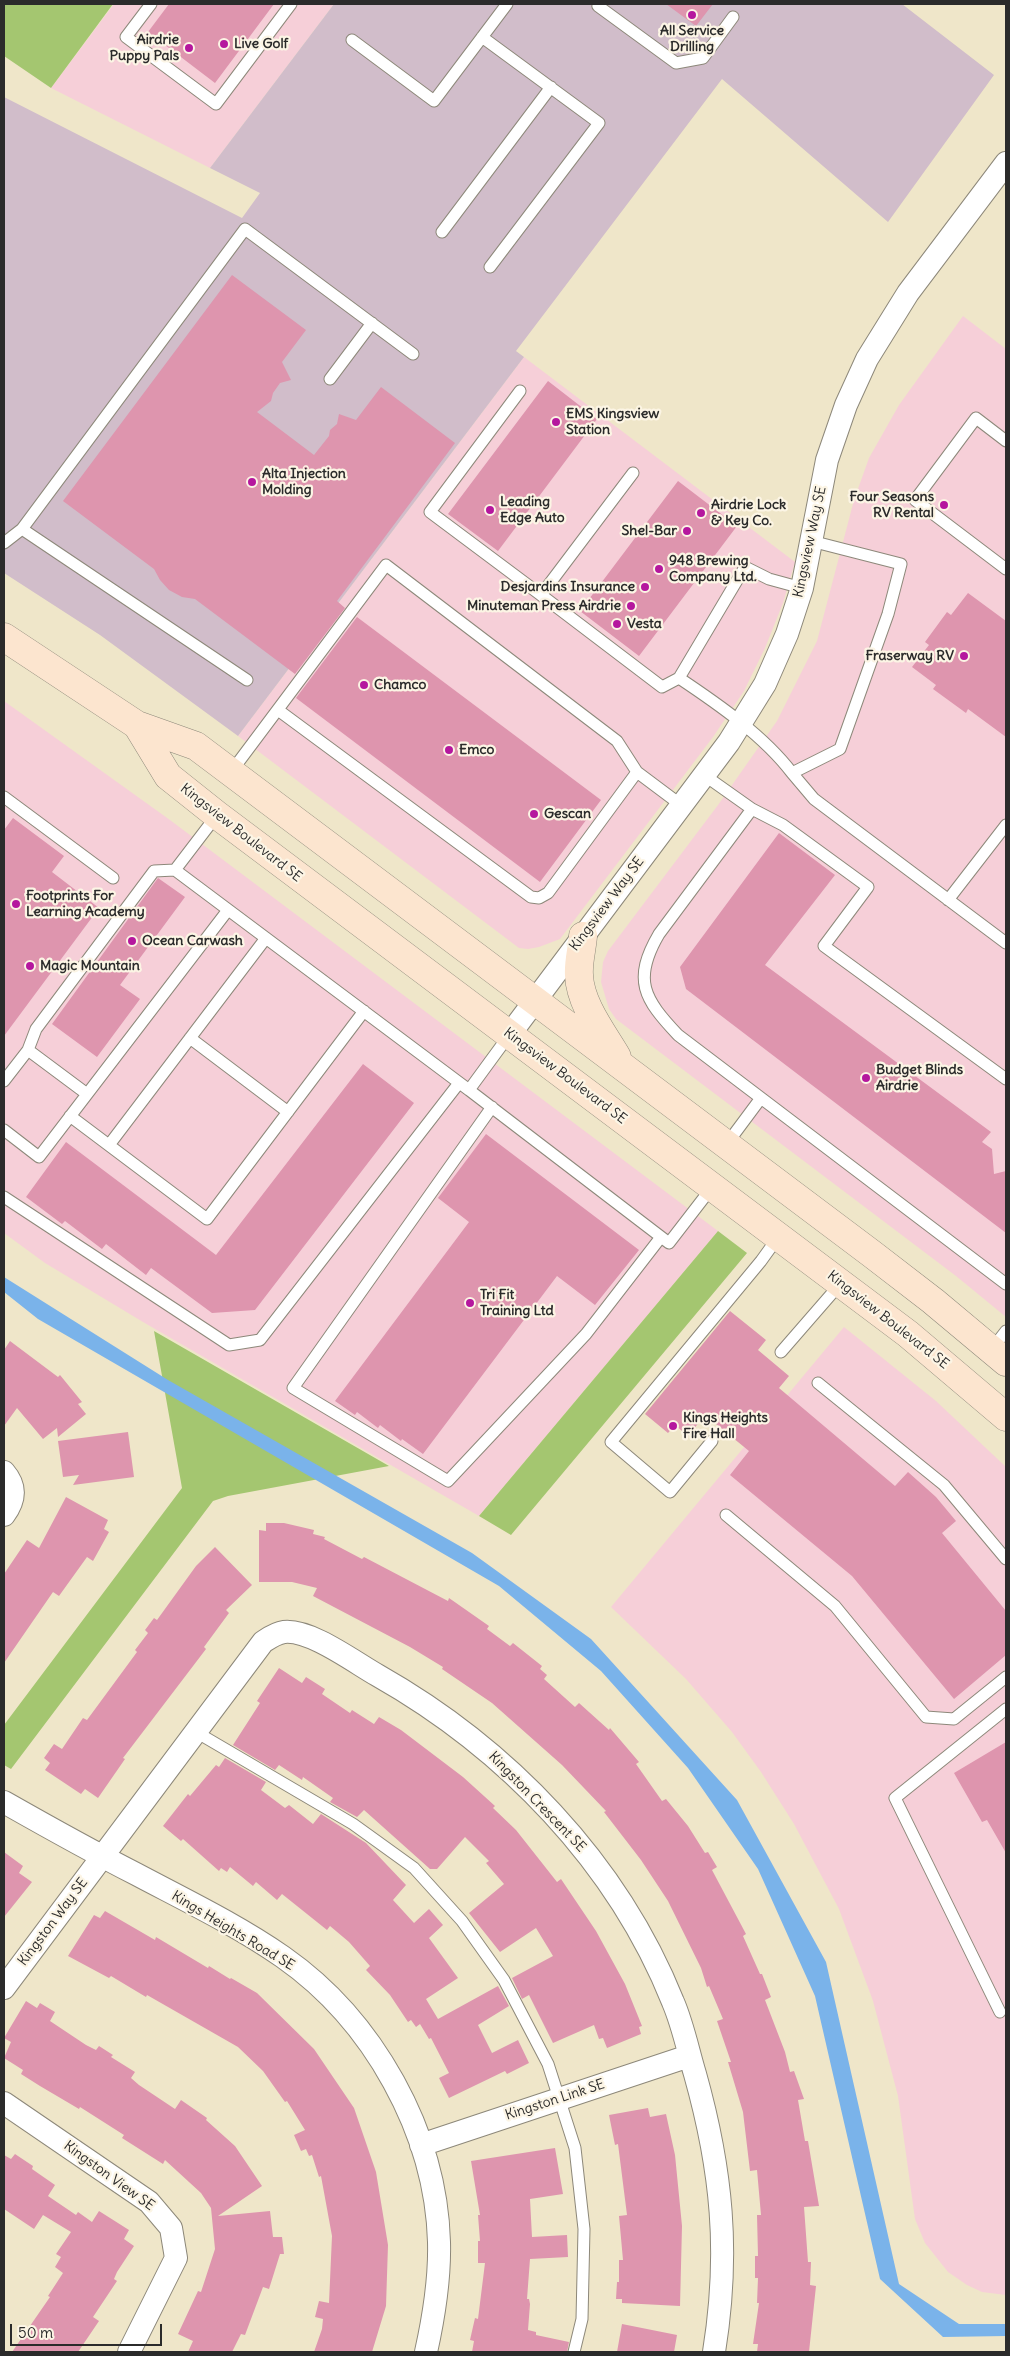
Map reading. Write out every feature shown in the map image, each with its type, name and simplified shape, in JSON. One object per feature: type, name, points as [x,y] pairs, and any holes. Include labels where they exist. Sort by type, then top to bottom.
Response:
[{"type":"main road","name":"Kingsview Boulevard SE","points":[[4,636],[137,725],[196,746],[926,1295],[1001,1347]]},
{"type":"main road","name":"Kingsview Boulevard SE","points":[[137,725],[168,776],[217,815],[915,1339],[1006,1417]]},
{"type":"main road","points":[[583,936],[579,976],[585,998],[598,1025],[623,1066]]},
{"type":"street","name":"Kingsview Way SE","points":[[510,1034],[704,775],[740,724],[765,684],[787,634],[802,588],[827,460],[846,405],[867,359],[908,293],[1006,163]]},
{"type":"street","points":[[4,1472],[12,1481],[13,1503],[4,1515]]},
{"type":"street","name":"Kingston Crescent SE","points":[[102,1857],[263,1642],[283,1632],[308,1636],[400,1688],[480,1743],[512,1772],[579,1843],[629,1915],[674,2003],[710,2127],[722,2208],[723,2268],[714,2352]]},
{"type":"street","name":"Kings Heights Road SE","points":[[4,1802],[102,1857],[213,1915],[283,1957],[319,1986],[358,2028],[382,2062],[405,2104],[421,2145],[433,2192],[439,2241],[436,2311],[426,2352]]},
{"type":"street","name":"Kingston Way SE","points":[[4,1988],[102,1857]]},
{"type":"street","name":"Kingston Link SE","points":[[421,2145],[689,2056]]},
{"type":"street","name":"Kingston View SE","points":[[4,2103],[149,2202],[171,2228],[176,2258],[129,2352]]},
{"type":"lane","points":[[151,4],[126,37],[216,104],[291,4]]},
{"type":"lane","points":[[352,40],[434,102],[507,4]]},
{"type":"lane","points":[[599,4],[598,6],[676,63],[703,58],[733,17]]},
{"type":"lane","points":[[482,37],[599,123],[490,267]]},
{"type":"lane","points":[[442,232],[551,87]]},
{"type":"lane","points":[[4,543],[22,529],[246,229],[413,354]]},
{"type":"lane","points":[[330,379],[372,323]]},
{"type":"lane","points":[[520,391],[430,512],[662,687],[679,678],[745,566],[769,579],[802,588]]},
{"type":"lane","points":[[1006,441],[976,418],[915,500],[1006,569]]},
{"type":"lane","points":[[540,595],[633,473]]},
{"type":"lane","points":[[22,529],[247,680]]},
{"type":"lane","points":[[792,773],[840,749],[888,614],[901,564],[811,542]]},
{"type":"lane","points":[[230,773],[386,566],[617,741],[637,772],[681,805]]},
{"type":"lane","points":[[679,678],[719,705],[777,754],[814,799],[1006,943]]},
{"type":"lane","points":[[278,710],[531,897],[539,898],[548,893],[637,772]]},
{"type":"lane","points":[[704,775],[752,809],[784,825],[868,887],[824,946],[1006,1079]]},
{"type":"lane","points":[[4,797],[113,878]]},
{"type":"lane","points":[[752,809],[659,934],[647,954],[644,971],[645,988],[650,1002],[678,1035],[1006,1284]]},
{"type":"lane","points":[[175,870],[217,815]]},
{"type":"lane","points":[[948,900],[1006,825]]},
{"type":"lane","points":[[4,1081],[28,1050],[36,1029],[154,871],[175,870],[492,1107],[669,1243],[713,1186]]},
{"type":"lane","points":[[4,1130],[39,1157],[228,910]]},
{"type":"lane","points":[[110,1145],[266,938]]},
{"type":"lane","points":[[70,1116],[207,1219],[364,1011]]},
{"type":"lane","points":[[4,1197],[229,1345],[260,1340],[464,1086],[510,1034]]},
{"type":"lane","points":[[190,1038],[288,1112]]},
{"type":"lane","points":[[28,1050],[87,1094]]},
{"type":"lane","points":[[726,1145],[761,1098]]},
{"type":"lane","points":[[492,1107],[293,1388],[448,1481],[586,1334],[661,1237]]},
{"type":"lane","points":[[712,1442],[670,1492],[611,1442],[761,1261],[779,1236]]},
{"type":"lane","points":[[781,1352],[841,1283]]},
{"type":"lane","points":[[818,1383],[944,1485],[1006,1559]]},
{"type":"lane","points":[[726,1515],[835,1606],[926,1717],[954,1719],[1006,1677]]},
{"type":"lane","points":[[1000,2012],[895,1798],[1006,1709]]},
{"type":"lane","points":[[196,1732],[353,1824],[414,1868],[462,1921],[504,1980],[548,2064],[574,2148],[584,2229],[582,2319],[574,2352]]},
{"type":"shaded area","points":[[114,4],[334,4],[210,168],[51,88]]},
{"type":"shaded area","points":[[334,4],[902,4],[994,75],[888,222],[722,79],[516,351],[524,357],[238,736],[100,635],[4,573],[4,97],[242,218],[260,193],[210,168]]},
{"type":"shaded area","points":[[963,316],[1006,349],[1006,1317],[956,1276],[616,1019],[609,1009],[601,982],[603,962],[608,951],[718,805],[777,721],[817,641],[854,500],[869,458],[899,405]]},
{"type":"shaded area","points":[[524,357],[795,562],[783,603],[765,648],[744,691],[713,737],[560,939],[528,949],[519,948],[238,736]]},
{"type":"shaded area","points":[[4,701],[170,820],[718,1231],[479,1516],[143,1322],[45,1263],[4,1233]]},
{"type":"shaded area","points":[[844,1327],[936,1401],[1006,1467],[1006,2295],[982,2292],[967,2285],[948,2272],[925,2243],[915,2219],[898,2096],[873,2001],[839,1909],[794,1824],[761,1772],[732,1732],[686,1679],[611,1607]]},
{"type":"green space","points":[[4,4],[113,4],[51,88],[4,56]]},
{"type":"green space","points":[[718,1231],[747,1253],[511,1535],[479,1516]]},
{"type":"green space","points":[[154,1331],[389,1466],[228,1496],[213,1501],[11,1769],[4,1765],[4,1725],[182,1488]]},
{"type":"water","points":[[4,1277],[168,1380],[472,1553],[591,1639],[737,1800],[826,1962],[899,2284],[959,2324],[1006,2324],[1006,2336],[943,2337],[880,2279],[815,1996],[758,1869],[688,1768],[601,1671],[499,1586],[38,1319],[4,1292]]},
{"type":"building","points":[[169,4],[274,4],[215,83],[148,32]]},
{"type":"building","name":"All Service Drilling","points":[[666,4],[713,4],[696,26]]},
{"type":"building","name":"Alta Injection Molding","points":[[232,275],[306,330],[282,362],[291,380],[280,383],[273,393],[271,401],[257,412],[314,455],[329,436],[330,430],[337,424],[339,414],[356,420],[381,387],[455,443],[337,601],[345,608],[295,674],[195,599],[182,597],[169,590],[160,580],[154,569],[63,501]]},
{"type":"building","points":[[548,381],[597,419],[498,551],[448,514]]},
{"type":"building","points":[[678,481],[737,526],[639,656],[580,611]]},
{"type":"building","name":"Fraserway RV","points":[[968,593],[1006,621],[1006,737],[968,709],[966,713],[933,689],[936,685],[912,667],[929,645],[925,642],[947,612],[951,615]]},
{"type":"building","points":[[357,617],[601,800],[540,882],[296,698]]},
{"type":"building","name":"Magic Mountain","points":[[13,818],[64,856],[52,872],[99,908],[4,1036],[4,830]]},
{"type":"building","points":[[779,833],[835,875],[765,965],[991,1132],[982,1142],[992,1149],[994,1174],[1006,1171],[1006,1233],[686,989],[680,967]]},
{"type":"building","name":"Ocean Carwash","points":[[158,878],[185,897],[120,985],[140,999],[97,1057],[52,1024]]},
{"type":"building","points":[[363,1064],[414,1103],[255,1310],[212,1313],[151,1268],[146,1275],[106,1244],[102,1249],[65,1221],[62,1224],[26,1197],[66,1142],[216,1255]]},
{"type":"building","points":[[486,1134],[639,1250],[595,1305],[557,1276],[423,1454],[402,1439],[401,1441],[380,1425],[378,1428],[357,1412],[355,1415],[335,1401],[469,1222],[438,1198]]},
{"type":"building","points":[[730,1311],[766,1340],[758,1350],[789,1376],[779,1388],[895,1486],[908,1472],[936,1497],[956,1521],[942,1533],[1006,1611],[1006,1655],[954,1699],[852,1576],[730,1475],[749,1451],[705,1415],[688,1436],[675,1425],[668,1433],[645,1414]]},
{"type":"building","points":[[10,1341],[58,1377],[60,1375],[82,1402],[78,1404],[86,1414],[58,1437],[57,1428],[43,1439],[17,1408],[4,1426],[4,1350]]},
{"type":"building","points":[[128,1432],[134,1477],[73,1485],[79,1475],[63,1477],[58,1441]]},
{"type":"building","points":[[66,1497],[108,1520],[104,1529],[109,1532],[93,1561],[87,1557],[59,1596],[53,1592],[4,1663],[4,1574],[27,1540],[39,1548]]},
{"type":"building","points":[[266,1523],[284,1523],[314,1530],[313,1534],[325,1537],[324,1539],[362,1559],[364,1557],[448,1601],[449,1598],[489,1626],[487,1629],[510,1646],[513,1643],[542,1666],[540,1669],[547,1675],[544,1679],[575,1707],[579,1703],[609,1730],[610,1728],[639,1762],[636,1764],[662,1801],[666,1799],[688,1826],[705,1853],[708,1852],[717,1867],[712,1870],[746,1934],[743,1936],[771,1997],[765,2000],[785,2052],[790,2072],[794,2071],[804,2099],[798,2100],[805,2141],[808,2141],[819,2206],[804,2207],[808,2262],[811,2262],[810,2285],[816,2286],[809,2352],[757,2352],[758,2344],[753,2344],[759,2303],[757,2303],[758,2278],[755,2278],[755,2256],[758,2256],[757,2215],[761,2215],[757,2170],[750,2171],[743,2112],[728,2062],[731,2062],[717,2021],[723,2019],[709,1986],[707,1987],[701,1968],[668,1901],[641,1860],[604,1812],[606,1811],[562,1765],[492,1703],[442,1669],[443,1667],[410,1647],[313,1596],[317,1588],[292,1582],[259,1582],[259,1530],[266,1531]]},
{"type":"building","points":[[215,1547],[252,1585],[226,1610],[229,1613],[204,1647],[206,1649],[123,1758],[125,1759],[98,1798],[85,1789],[81,1794],[45,1770],[50,1763],[44,1758],[54,1744],[62,1749],[83,1718],[87,1720],[137,1652],[135,1650],[148,1633],[145,1630],[154,1618],[157,1620],[196,1566]]},
{"type":"building","points":[[279,1668],[302,1683],[306,1677],[325,1689],[322,1694],[350,1713],[352,1710],[374,1724],[379,1717],[401,1730],[463,1777],[495,1806],[493,1808],[516,1830],[557,1882],[561,1879],[596,1931],[625,1984],[642,2026],[639,2027],[641,2034],[607,2048],[603,2038],[599,2039],[594,2025],[553,2043],[529,1995],[522,1999],[512,1978],[553,1956],[536,1928],[500,1952],[469,1913],[504,1884],[486,1863],[489,1861],[465,1837],[437,1869],[430,1869],[364,1810],[357,1817],[330,1802],[333,1798],[303,1777],[302,1780],[279,1765],[275,1770],[233,1745],[260,1703],[257,1701]]},
{"type":"building","points":[[1006,1742],[1006,1853],[987,1820],[982,1822],[954,1773]]},
{"type":"building","points":[[225,1758],[266,1782],[261,1790],[285,1808],[289,1805],[313,1824],[321,1814],[366,1843],[406,1885],[393,1900],[414,1923],[429,1909],[443,1925],[429,1938],[458,1978],[426,1999],[438,2019],[498,1986],[509,2006],[478,2025],[492,2053],[518,2040],[529,2063],[507,2074],[505,2071],[449,2098],[439,2078],[449,2073],[431,2038],[429,2039],[420,2024],[416,2027],[411,2020],[408,2022],[390,1995],[366,1970],[370,1966],[349,1942],[330,1926],[327,1930],[282,1894],[277,1900],[256,1882],[253,1886],[230,1867],[227,1872],[221,1868],[219,1871],[183,1839],[181,1841],[163,1826],[188,1794],[190,1796],[216,1765],[219,1767]]},
{"type":"building","points":[[4,1852],[23,1866],[19,1873],[32,1882],[4,1917]]},
{"type":"building","points":[[105,1911],[155,1940],[156,1937],[208,1968],[209,1966],[257,1993],[314,2049],[354,2108],[376,2172],[388,2245],[386,2306],[372,2352],[314,2352],[322,2329],[323,2319],[315,2317],[319,2301],[329,2303],[332,2236],[321,2176],[319,2177],[312,2155],[309,2156],[306,2149],[301,2151],[294,2135],[305,2130],[287,2101],[285,2102],[263,2071],[238,2047],[147,1995],[146,1997],[111,1976],[109,1978],[68,1956],[94,1915],[100,1918]]},
{"type":"building","points":[[26,2001],[37,2008],[40,2003],[55,2012],[50,2021],[86,2045],[96,2050],[99,2046],[113,2055],[111,2057],[135,2072],[131,2078],[139,2085],[175,2109],[181,2100],[207,2118],[206,2120],[235,2146],[262,2186],[218,2216],[270,2211],[273,2237],[282,2237],[284,2254],[280,2254],[269,2289],[263,2287],[245,2335],[241,2334],[232,2352],[188,2352],[193,2341],[178,2334],[198,2291],[201,2292],[215,2249],[211,2208],[201,2193],[165,2160],[163,2164],[122,2138],[124,2135],[80,2107],[79,2109],[21,2074],[23,2070],[4,2058],[11,2042],[4,2038]]},
{"type":"building","points":[[648,2108],[650,2117],[666,2114],[675,2155],[682,2226],[680,2306],[622,2303],[622,2299],[616,2299],[617,2282],[619,2282],[619,2260],[623,2260],[619,2216],[627,2215],[618,2144],[615,2145],[609,2115]]},
{"type":"building","points":[[555,2148],[563,2194],[530,2199],[532,2237],[567,2235],[568,2257],[530,2259],[527,2299],[529,2299],[530,2304],[528,2330],[536,2332],[536,2335],[569,2342],[567,2352],[472,2352],[474,2341],[470,2340],[475,2318],[478,2319],[485,2263],[478,2263],[478,2241],[480,2241],[478,2215],[480,2215],[471,2161]]},
{"type":"building","points":[[15,2154],[33,2166],[32,2169],[55,2185],[48,2196],[76,2215],[78,2212],[92,2222],[99,2211],[129,2230],[124,2239],[134,2246],[117,2272],[114,2279],[117,2281],[93,2317],[99,2321],[78,2352],[12,2352],[50,2297],[48,2296],[63,2273],[55,2267],[61,2257],[56,2254],[71,2232],[43,2215],[34,2229],[4,2209],[4,2155],[11,2159]]},
{"type":"building","points":[[622,2324],[677,2335],[674,2352],[617,2352]]},
{"type":"place","name":"All Service Drilling","points":[[692,15]]},
{"type":"place","name":"Live Golf","points":[[224,44]]},
{"type":"place","name":"Airdrie Puppy Pals","points":[[189,48]]},
{"type":"place","name":"EMS Kingsview Station","points":[[556,422]]},
{"type":"place","name":"Alta Injection Molding","points":[[252,482]]},
{"type":"place","name":"Four Seasons RV Rental","points":[[944,505]]},
{"type":"place","name":"Leading Edge Auto","points":[[490,510]]},
{"type":"place","name":"Airdrie Lock & Key Co.","points":[[701,513]]},
{"type":"place","name":"Shel-Bar","points":[[687,531]]},
{"type":"place","name":"948 Brewing Company Ltd.","points":[[659,569]]},
{"type":"place","name":"Desjardins Insurance","points":[[645,587]]},
{"type":"place","name":"Minuteman Press Airdrie","points":[[631,606]]},
{"type":"place","name":"Vesta","points":[[617,624]]},
{"type":"place","name":"Fraserway RV","points":[[964,656]]},
{"type":"place","name":"Chamco","points":[[364,685]]},
{"type":"place","name":"Emco","points":[[449,750]]},
{"type":"place","name":"Gescan","points":[[534,814]]},
{"type":"place","name":"Footprints For Learning Academy","points":[[16,904]]},
{"type":"place","name":"Ocean Carwash","points":[[132,941]]},
{"type":"place","name":"Magic Mountain","points":[[30,966]]},
{"type":"place","name":"Budget Blinds Airdrie","points":[[866,1078]]},
{"type":"place","name":"Tri Fit Training Ltd","points":[[470,1303]]},
{"type":"place","name":"Kings Heights Fire Hall","points":[[673,1426]]}]
